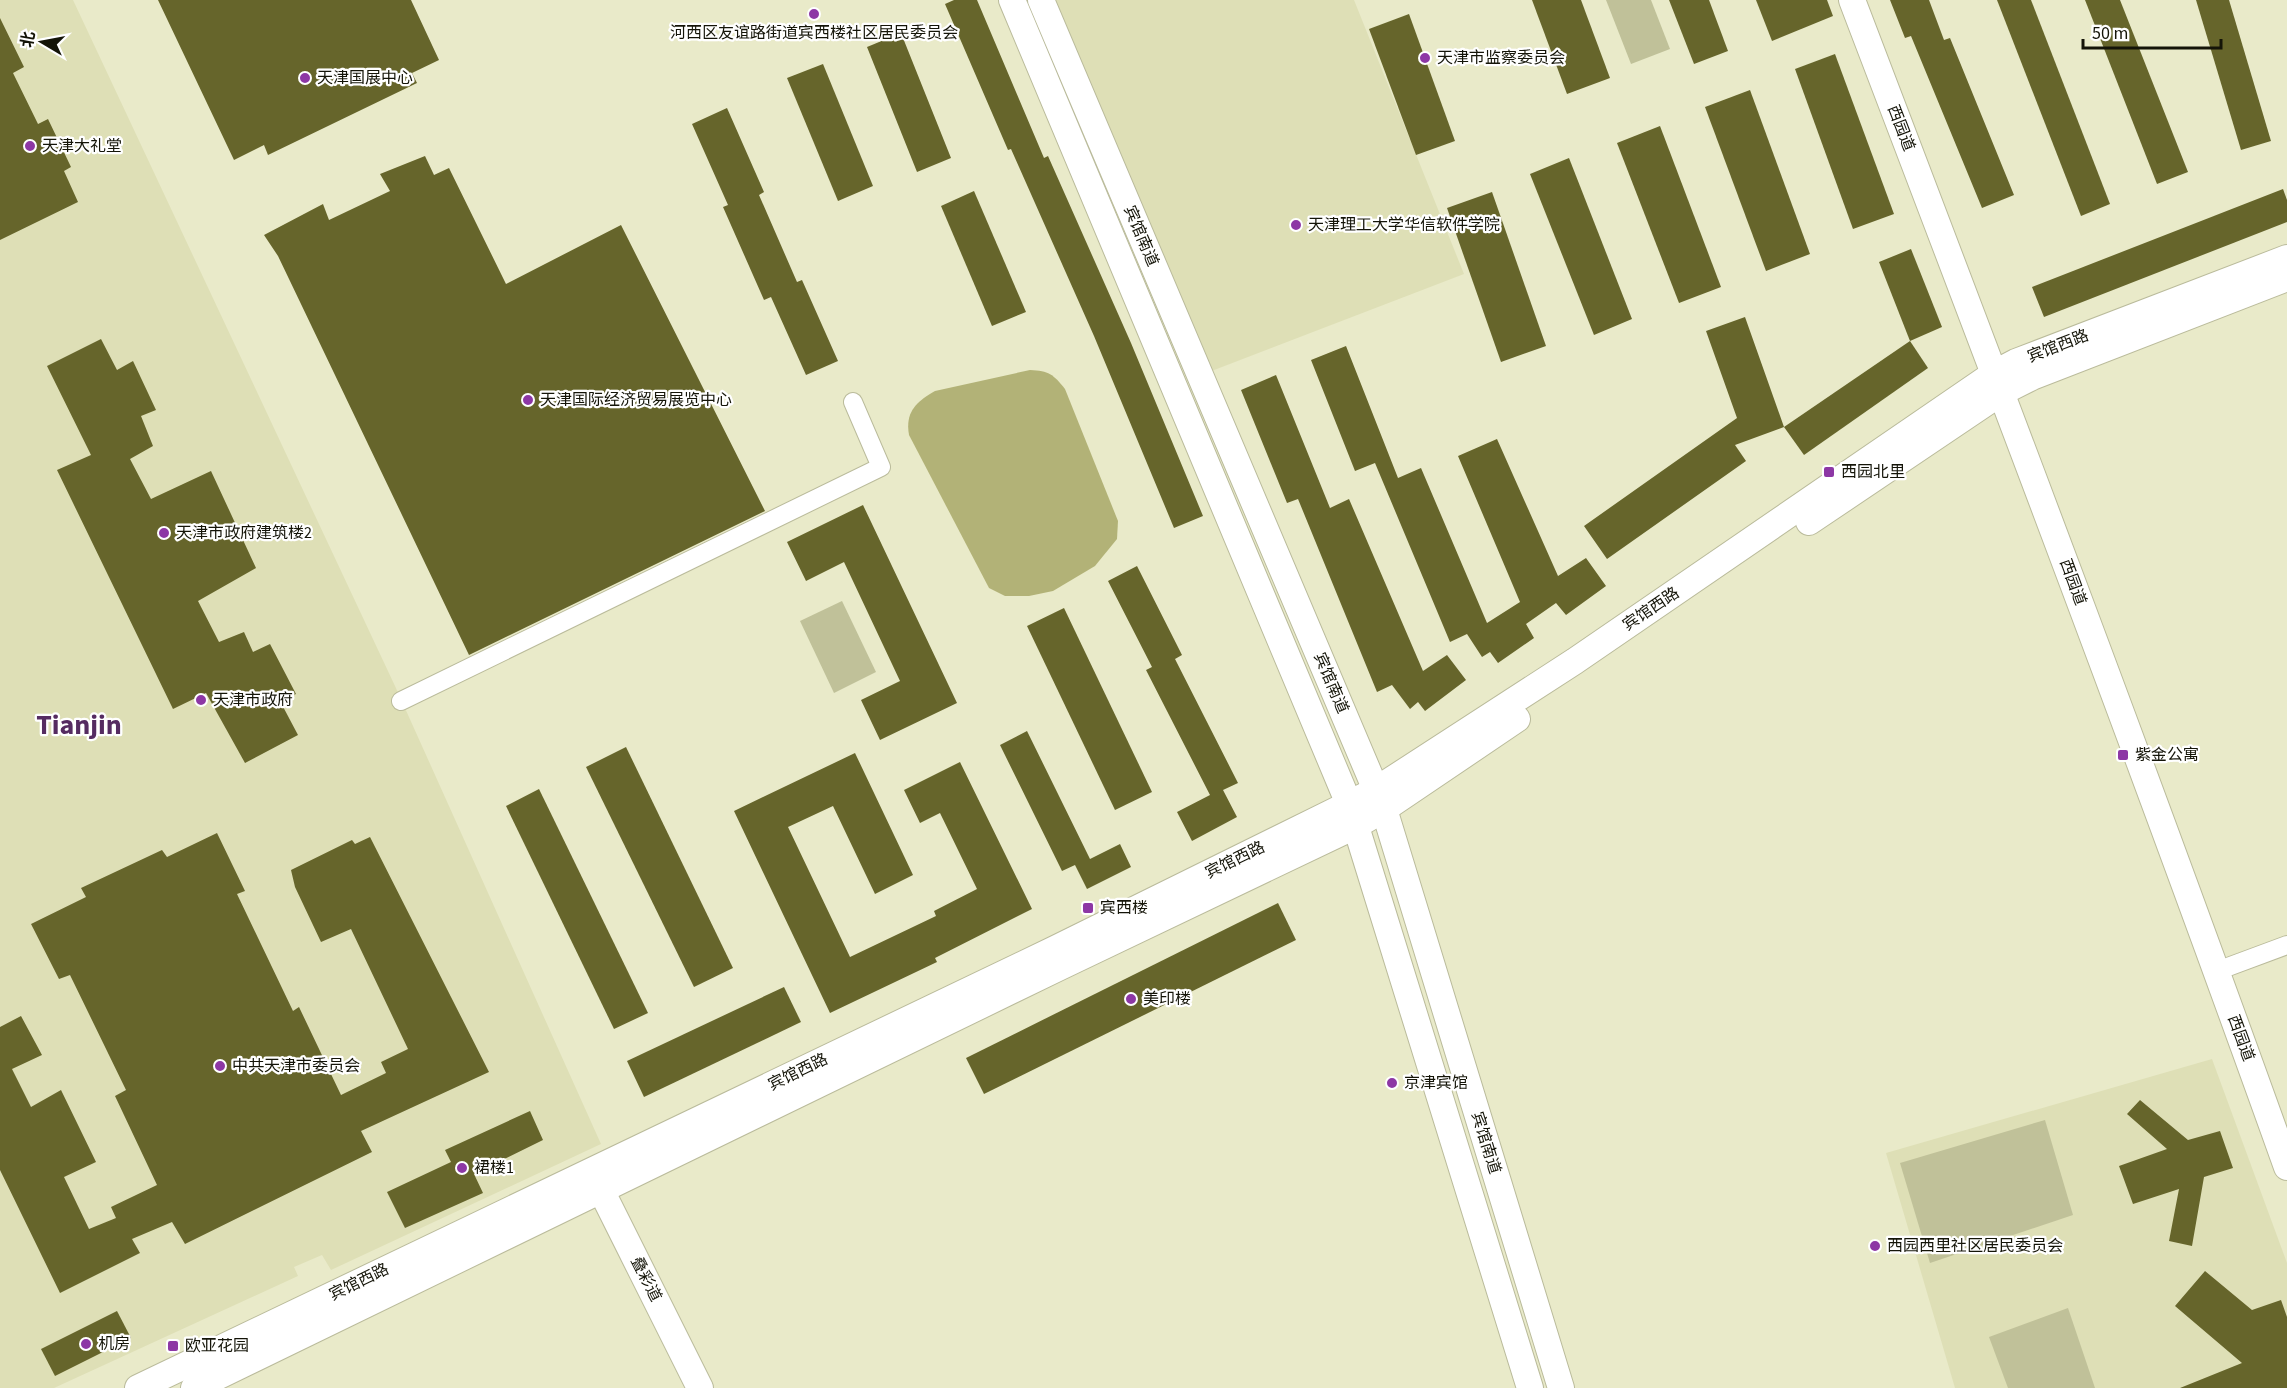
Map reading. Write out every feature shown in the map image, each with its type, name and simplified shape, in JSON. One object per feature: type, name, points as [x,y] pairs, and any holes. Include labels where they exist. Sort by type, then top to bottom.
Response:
[{"type":"main road","name":"宾馆南道","points":[[1012,0],[1353,815],[1530,1388]]},
{"type":"main road","name":"宾馆南道","points":[[1041,0],[1380,800],[1561,1388]]},
{"type":"main road","name":"西园道","points":[[1852,0],[2004,385],[2026,433],[2224,968],[2287,1123]]},
{"type":"main road","name":"西园道","points":[[1868,0],[2004,385]]},
{"type":"main road","name":"宾馆西路","points":[[2004,385],[2287,258]]},
{"type":"main road","name":"宾馆西路","points":[[2004,385],[2032,377],[2287,278]]},
{"type":"main road","points":[[1956,412],[2004,385]]},
{"type":"main road","name":"宾馆西路","points":[[194,1388],[1045,954],[1353,815],[1380,800],[1575,661],[1956,412]]},
{"type":"main road","points":[[1956,412],[1999,416],[2026,433]]},
{"type":"main road","name":"西园道","points":[[2224,968],[2287,1167]]},
{"type":"main road","name":"宾馆西路","points":[[138,1388],[596,1181]]},
{"type":"main road","name":"叠彩道","points":[[596,1181],[700,1388]]},
{"type":"street","points":[[401,701],[881,467],[853,402]]},
{"type":"street","points":[[2224,968],[2287,945]]},
{"type":"shaded area","name":"天津市政府","points":[[0,0],[73,0],[395,686],[601,1144],[331,1270],[322,1255],[294,1267],[298,1276],[54,1388],[0,1388]]},
{"type":"shaded area","name":"天津理工大学华信软件学院","points":[[1052,0],[1354,0],[1464,274],[1209,372]]},
{"type":"shaded area","points":[[1606,0],[1651,0],[1670,49],[1631,64]]},
{"type":"shaded area","points":[[1030,370],[1050,374],[1065,389],[1118,521],[1117,539],[1095,566],[1053,591],[1029,596],[1005,596],[989,588],[909,435],[908,427],[913,408],[935,391]]},
{"type":"shaded area","points":[[842,601],[876,672],[834,693],[800,621]]},
{"type":"shaded area","points":[[2212,1059],[2287,1263],[2287,1388],[1955,1388],[1886,1153]]},
{"type":"shaded area","points":[[2045,1120],[2073,1215],[1930,1263],[1900,1163]]},
{"type":"shaded area","points":[[2068,1308],[2095,1388],[2008,1388],[1989,1337]]},
{"type":"building","name":"天津国展中心","points":[[158,0],[411,0],[439,60],[412,73],[417,83],[268,155],[264,145],[234,160]]},
{"type":"building","points":[[954,0],[977,0],[1044,158],[1048,156],[1131,343],[1203,516],[1174,528],[1094,336],[1011,149],[1008,150],[945,4]]},
{"type":"building","points":[[1532,0],[1581,0],[1610,78],[1567,94]]},
{"type":"building","points":[[1669,0],[1709,0],[1728,51],[1694,64]]},
{"type":"building","points":[[1756,0],[1827,0],[1833,16],[1772,41]]},
{"type":"building","points":[[1890,0],[1929,0],[1944,40],[1950,38],[2014,195],[1982,208],[1911,36],[1905,38]]},
{"type":"building","points":[[1997,0],[2031,0],[2110,204],[2081,216]]},
{"type":"building","points":[[2085,0],[2120,0],[2188,172],[2157,184]]},
{"type":"building","points":[[2196,0],[2229,0],[2271,141],[2241,150]]},
{"type":"building","points":[[1409,14],[1455,141],[1416,155],[1369,29]]},
{"type":"building","name":"天津大礼堂","points":[[0,18],[24,67],[13,73],[38,124],[48,119],[71,167],[64,171],[78,202],[0,240]]},
{"type":"building","points":[[901,33],[951,158],[917,172],[867,47]]},
{"type":"building","points":[[1835,54],[1894,214],[1853,229],[1795,69]]},
{"type":"building","points":[[823,64],[873,186],[838,201],[787,78]]},
{"type":"building","points":[[1750,90],[1810,254],[1766,271],[1705,107]]},
{"type":"building","points":[[727,108],[764,192],[759,195],[797,282],[802,280],[838,361],[806,375],[771,297],[764,300],[723,207],[728,205],[692,124]]},
{"type":"building","points":[[1660,126],[1721,287],[1679,303],[1617,143]]},
{"type":"building","name":"天津国际经济贸易展览中心","points":[[425,156],[434,175],[449,168],[506,284],[621,225],[765,511],[469,655],[278,256],[264,235],[323,204],[329,220],[390,191],[380,174]]},
{"type":"building","points":[[1569,158],[1632,319],[1594,335],[1530,174]]},
{"type":"building","points":[[2283,189],[2287,200],[2287,222],[2044,317],[2032,287]]},
{"type":"building","points":[[974,191],[1026,312],[992,326],[941,206]]},
{"type":"building","points":[[1492,192],[1546,346],[1501,362],[1447,208]]},
{"type":"building","points":[[1911,249],[1942,327],[1910,341],[1879,262]]},
{"type":"building","points":[[1745,317],[1784,427],[1735,445],[1746,461],[1607,559],[1584,526],[1737,418],[1706,331]]},
{"type":"building","name":"天津市政府建筑楼2","points":[[101,339],[117,370],[133,361],[156,410],[141,416],[153,446],[130,459],[151,499],[211,471],[256,568],[198,601],[219,642],[244,632],[253,652],[270,644],[296,694],[280,701],[298,735],[245,763],[206,693],[173,709],[57,470],[91,455],[47,366]]},
{"type":"building","points":[[1910,341],[1928,368],[1804,455],[1784,427]]},
{"type":"building","points":[[1346,346],[1398,478],[1421,468],[1487,623],[1520,602],[1458,456],[1497,439],[1558,576],[1586,558],[1606,586],[1566,615],[1556,603],[1526,624],[1534,638],[1498,663],[1490,652],[1482,657],[1467,634],[1450,642],[1375,463],[1355,471],[1311,360]]},
{"type":"building","points":[[1276,375],[1330,508],[1349,499],[1423,671],[1447,655],[1466,680],[1425,711],[1418,702],[1410,709],[1392,685],[1377,692],[1298,499],[1287,503],[1241,390]]},
{"type":"building","points":[[863,505],[957,703],[880,740],[861,700],[900,681],[844,562],[806,581],[787,542]]},
{"type":"building","points":[[1137,566],[1182,655],[1175,659],[1238,783],[1223,790],[1237,817],[1192,841],[1177,812],[1210,795],[1146,670],[1152,667],[1108,581]]},
{"type":"building","points":[[1064,608],[1152,792],[1115,810],[1027,626]]},
{"type":"building","points":[[1027,731],[1090,859],[1120,844],[1131,867],[1087,889],[1075,865],[1062,871],[1000,745]]},
{"type":"building","points":[[626,747],[733,968],[694,987],[586,767]]},
{"type":"building","points":[[855,753],[913,875],[875,894],[833,806],[788,827],[850,957],[936,916],[934,911],[977,889],[940,813],[920,823],[904,790],[960,762],[1032,909],[935,958],[937,962],[830,1013],[734,811]]},
{"type":"building","points":[[539,789],[648,1013],[614,1029],[506,806]]},
{"type":"building","name":"中共天津市委员会","points":[[217,833],[245,891],[237,894],[293,1011],[299,1007],[341,1095],[386,1073],[381,1062],[408,1049],[351,929],[321,942],[295,887],[291,870],[352,840],[355,844],[370,837],[489,1072],[361,1131],[372,1152],[185,1244],[172,1222],[132,1239],[140,1253],[60,1293],[0,1170],[0,1027],[21,1016],[42,1055],[12,1069],[31,1107],[61,1090],[96,1162],[64,1177],[89,1229],[116,1218],[111,1207],[157,1185],[115,1096],[126,1090],[70,975],[59,979],[31,924],[86,897],[81,888],[162,850],[167,857]]},
{"type":"building","name":"美印楼","points":[[1278,903],[1296,940],[984,1094],[966,1058]]},
{"type":"building","points":[[784,987],[801,1022],[644,1097],[627,1061]]},
{"type":"building","points":[[2140,1100],[2188,1140],[2220,1131],[2233,1168],[2204,1177],[2192,1246],[2169,1241],[2179,1189],[2133,1204],[2119,1166],[2167,1149],[2127,1114]]},
{"type":"building","name":"裙楼1","points":[[530,1111],[543,1140],[474,1174],[483,1193],[405,1228],[387,1192],[451,1162],[445,1150]]},
{"type":"building","points":[[2205,1271],[2252,1310],[2281,1300],[2287,1317],[2287,1388],[2180,1388],[2242,1363],[2175,1306]]},
{"type":"building","name":"机房","points":[[117,1311],[131,1338],[55,1376],[41,1349]]},
{"type":"place","name":"河西区友谊路街道宾西楼社区居民委员会","points":[[814,14]]},
{"type":"place","name":"天津市监察委员会","points":[[1425,58]]},
{"type":"place","name":"天津国展中心","points":[[305,78]]},
{"type":"place","name":"天津大礼堂","points":[[30,146]]},
{"type":"place","name":"天津理工大学华信软件学院","points":[[1296,225]]},
{"type":"place","name":"天津国际经济贸易展览中心","points":[[528,400]]},
{"type":"place","name":"西园北里","points":[[1829,472]]},
{"type":"place","name":"天津市政府建筑楼2","points":[[164,533]]},
{"type":"place","name":"天津市政府","points":[[201,700]]},
{"type":"place","name":"紫金公寓","points":[[2123,755]]},
{"type":"place","name":"宾西楼","points":[[1088,908]]},
{"type":"place","name":"美印楼","points":[[1131,999]]},
{"type":"place","name":"中共天津市委员会","points":[[220,1066]]},
{"type":"place","name":"京津宾馆","points":[[1392,1083]]},
{"type":"place","name":"裙楼1","points":[[462,1168]]},
{"type":"place","name":"西园西里社区居民委员会","points":[[1875,1246]]},
{"type":"place","name":"机房","points":[[86,1344]]},
{"type":"place","name":"欧亚花园","points":[[173,1346]]},
{"type":"district","name":"Tianjin","points":[[79,725]]}]
